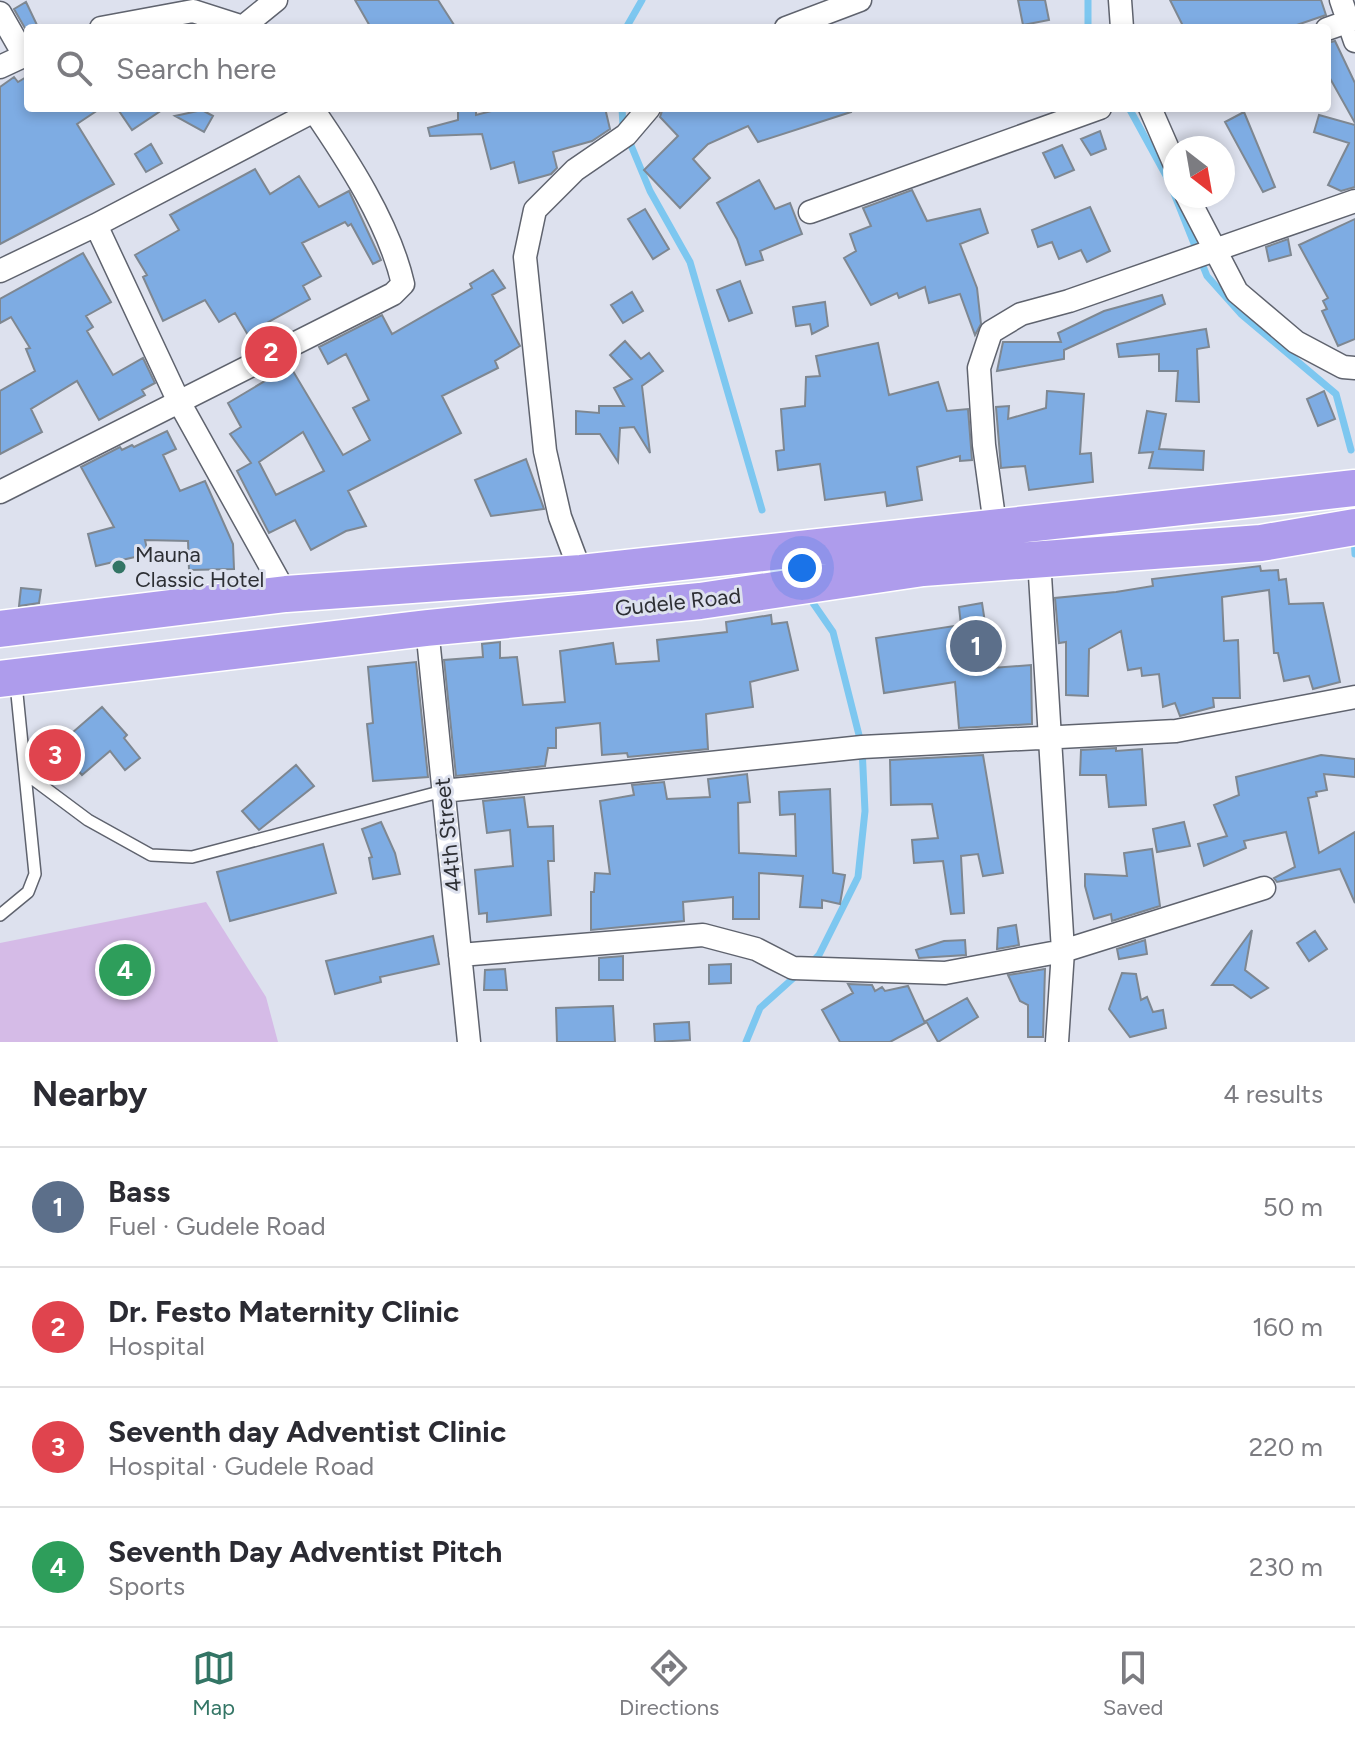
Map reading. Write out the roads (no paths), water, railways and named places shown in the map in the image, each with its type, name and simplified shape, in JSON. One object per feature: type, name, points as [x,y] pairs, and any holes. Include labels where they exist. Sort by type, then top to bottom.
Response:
[{"type":"highway","name":"Gudele Road","points":[[0,629],[286,594],[581,573],[995,525],[1355,488]]},
{"type":"highway","name":"Gudele Road","points":[[8,678],[427,628],[700,601],[923,568],[1261,543],[1355,527]]},
{"type":"street","points":[[248,24],[276,0]]},
{"type":"street","points":[[797,24],[860,0]]},
{"type":"street","points":[[1120,0],[1122,24]]},
{"type":"street","points":[[123,24],[193,11],[235,24]]},
{"type":"street","points":[[0,13],[24,51]]},
{"type":"street","points":[[0,67],[24,55]]},
{"type":"street","points":[[0,271],[96,225],[309,112]]},
{"type":"street","points":[[0,492],[393,294],[403,284],[363,189],[339,145],[314,112]]},
{"type":"street","points":[[581,573],[560,517],[545,451],[525,257],[535,210],[575,170],[626,135],[646,112]]},
{"type":"street","points":[[810,212],[1089,112]]},
{"type":"street","points":[[1152,112],[1163,138]]},
{"type":"street","points":[[995,525],[984,445],[979,368],[991,332],[1021,314],[1069,301],[1355,201]]},
{"type":"street","points":[[1194,208],[1237,292],[1296,342],[1343,367],[1355,368]]},
{"type":"street","points":[[96,225],[178,400],[286,594]]},
{"type":"street","points":[[1039,559],[1063,951],[1057,1042]]},
{"type":"street","name":"44th Street","points":[[427,628],[469,1042]]},
{"type":"street","points":[[443,791],[862,747],[1176,731],[1355,697]]},
{"type":"street","points":[[460,955],[703,935],[756,949],[793,968],[945,973],[1063,951],[1264,888]]},
{"type":"lane","points":[[0,915],[28,892],[35,874],[25,773],[8,678]]},
{"type":"lane","points":[[25,773],[88,820],[151,855],[192,857],[443,791]]},
{"type":"waterway","points":[[628,24],[642,0]]},
{"type":"waterway","points":[[1088,0],[1088,24]]},
{"type":"waterway","points":[[622,112],[623,126],[650,191],[690,262],[762,510]]},
{"type":"waterway","points":[[1131,112],[1169,181],[1207,276],[1241,314],[1336,394],[1351,450]]},
{"type":"waterway","points":[[1354,536],[1355,554]]},
{"type":"waterway","points":[[812,962],[819,955],[858,877],[865,811],[862,747],[833,632],[813,603]]},
{"type":"waterway","points":[[746,1042],[760,1008],[799,973]]},
{"type":"place","name":"Dr. Festo Maternity Clinic","points":[[271,352]]},
{"type":"place","name":"Mauna Classic Hotel","points":[[119,567]]},
{"type":"place","name":"Bass","points":[[976,646]]},
{"type":"place","name":"Seventh day Adventist Clinic","points":[[55,755]]},
{"type":"place","name":"Seventh Day Adventist Pitch","points":[[125,970]]}]
